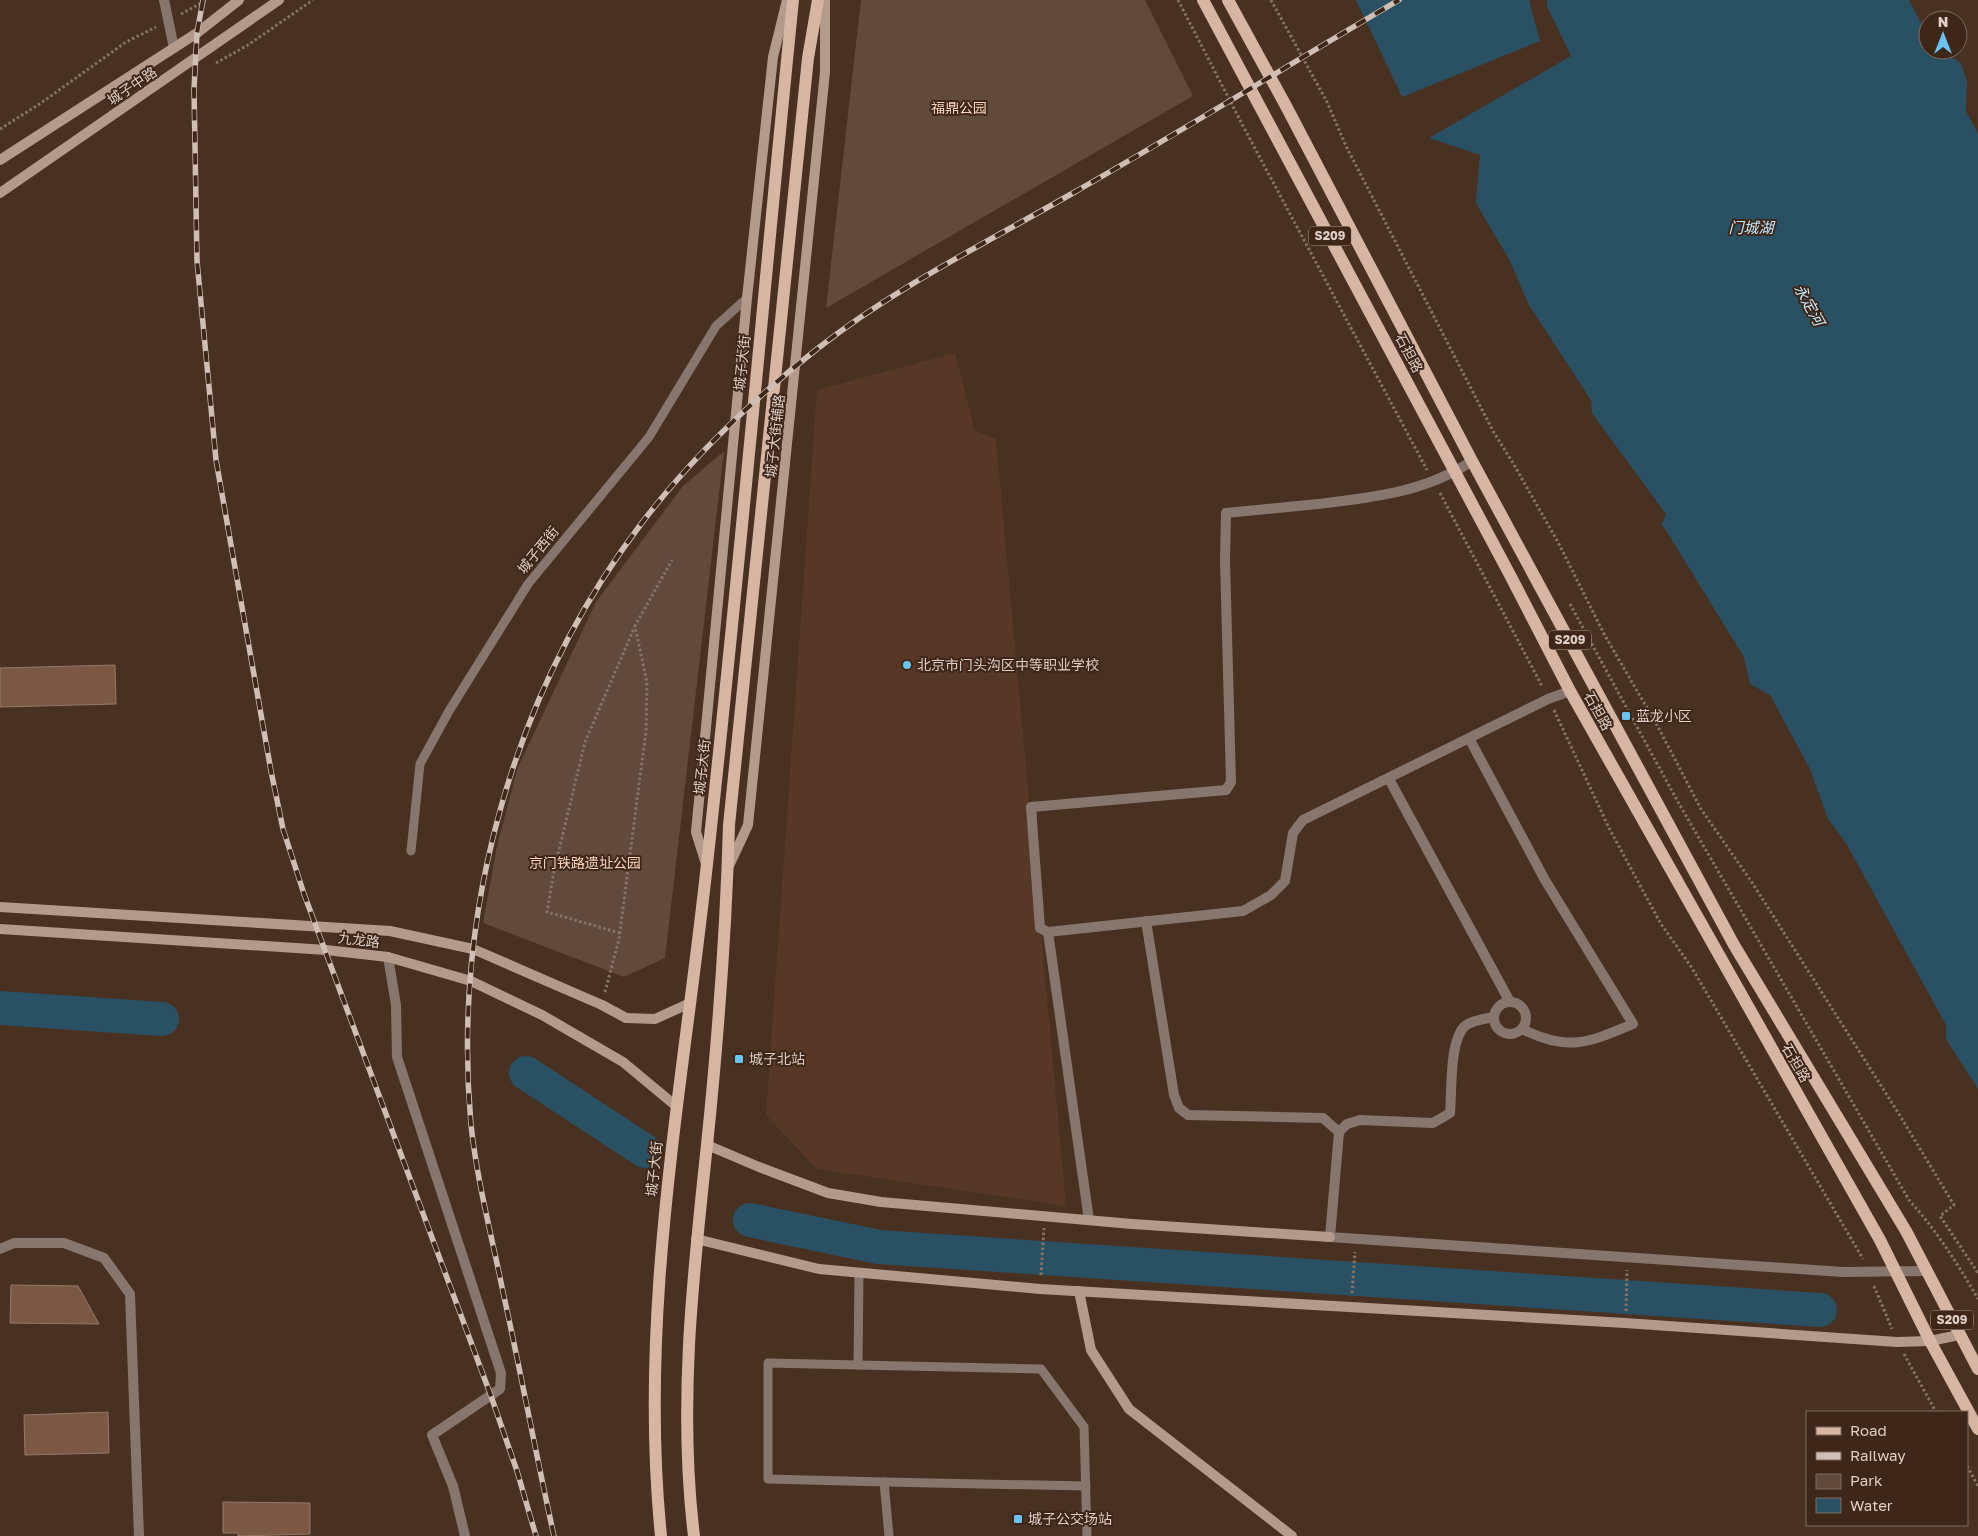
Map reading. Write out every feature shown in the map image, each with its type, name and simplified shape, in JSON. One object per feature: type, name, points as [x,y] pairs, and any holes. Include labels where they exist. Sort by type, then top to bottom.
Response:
[{"type":"main road","name":"城子大街","points":[[661,1536],[657,1497],[655,1346],[668,1179],[707,867],[792,0]]},
{"type":"main road","points":[[694,1536],[689,1497],[688,1347],[696,1239],[707,1145],[726,931],[729,825],[805,88],[818,0]]},
{"type":"main road","name":"石担路","points":[[1203,0],[1570,691],[1895,1271],[1930,1341],[1978,1429]]},
{"type":"main road","name":"石担路","points":[[1228,0],[1290,114],[1472,462],[1734,945],[1901,1222],[1978,1368]]},
{"type":"street","points":[[164,0],[174,48]]},
{"type":"street","name":"城子中路","points":[[0,160],[197,33],[239,0]]},
{"type":"street","name":"城子中路","points":[[0,193],[279,0]]},
{"type":"street","points":[[707,867],[696,832],[747,298],[773,57],[787,0]]},
{"type":"street","name":"城子大街辅路","points":[[728,869],[748,825],[825,72],[825,0]]},
{"type":"street","points":[[1472,462],[1455,473],[1434,482],[1376,498],[1226,513],[1225,560],[1232,782],[1226,790],[1031,807],[1040,928],[1048,932],[1243,911],[1271,895],[1285,881],[1293,833],[1304,820],[1470,740],[1548,699],[1570,691]]},
{"type":"street","points":[[1470,740],[1545,880],[1632,1024],[1587,1042],[1559,1043],[1534,1035],[1522,1028]]},
{"type":"street","points":[[1389,779],[1510,1002]]},
{"type":"street","name":"九龙路","points":[[0,907],[390,930],[473,949],[602,1005],[626,1018],[655,1019],[690,1003]]},
{"type":"street","points":[[1146,921],[1174,1096],[1179,1108],[1188,1115],[1323,1118],[1339,1132]]},
{"type":"street","name":"九龙路","points":[[0,930],[326,950],[388,957],[471,981],[542,1015],[624,1062],[676,1106]]},
{"type":"street","points":[[1048,932],[1089,1220]]},
{"type":"street","points":[[388,957],[396,1005],[397,1057],[501,1373],[500,1390],[432,1434],[453,1486],[465,1536]]},
{"type":"street","points":[[1510,1002],[1520,1005],[1526,1014],[1525,1024],[1513,1033],[1502,1032],[1496,1024],[1494,1017],[1500,1005],[1510,1002]]},
{"type":"street","points":[[1330,1237],[1339,1132],[1347,1124],[1360,1120],[1433,1123],[1450,1113],[1457,1040],[1465,1026],[1478,1020],[1494,1017]]},
{"type":"street","points":[[707,1145],[759,1168],[828,1192],[881,1202],[1089,1220],[1843,1272],[1927,1272]]},
{"type":"street","points":[[696,1239],[820,1269],[1040,1289],[1626,1323],[1897,1342],[1930,1341],[1959,1335]]},
{"type":"street","points":[[0,1250],[14,1243],[64,1243],[104,1258],[130,1294],[139,1536]]},
{"type":"street","points":[[1079,1291],[1091,1350],[1129,1408],[1292,1536]]},
{"type":"lane","name":"城子西街","points":[[411,851],[420,764],[449,711],[528,584],[649,437],[716,326],[747,298]]},
{"type":"lane","points":[[858,1365],[859,1273]]},
{"type":"lane","points":[[1086,1486],[768,1479],[768,1364],[1041,1370],[1084,1427],[1086,1486],[1087,1536]]},
{"type":"lane","points":[[884,1482],[889,1536]]},
{"type":"path","points":[[0,129],[41,103],[126,42],[207,0]]},
{"type":"path","points":[[1272,0],[1327,102],[1346,146],[1493,431],[1559,544],[1604,634],[1657,725],[1701,809],[1753,884],[1899,1114],[1954,1205],[1940,1216],[1978,1273]]},
{"type":"path","points":[[620,933],[547,912],[554,871],[585,742],[635,626],[672,560]]},
{"type":"path","name":"石担路","points":[[1567,600],[1678,802],[1899,1183],[1909,1200],[1928,1222],[1950,1254],[1978,1299]]},
{"type":"path","points":[[602,1005],[620,933],[646,731],[647,683],[635,626]]},
{"type":"path","points":[[1040,1289],[1045,1215]]},
{"type":"path","points":[[1350,1307],[1356,1238]]},
{"type":"path","points":[[1626,1323],[1627,1257]]},
{"type":"path","points":[[1968,1468],[1978,1486]]},
{"type":"shaded area","name":"北京市门头沟区中等职业学校","points":[[955,353],[975,431],[996,439],[1066,1206],[817,1169],[766,1115],[817,390]]},
{"type":"green space","name":"福鼎公园","points":[[861,0],[1145,0],[1193,96],[826,308]]},
{"type":"green space","name":"京门铁路遗址公园","points":[[724,451],[665,958],[624,977],[483,923],[497,846],[518,767],[596,602],[683,486]]},
{"type":"water","points":[[1356,0],[1529,0],[1540,41],[1402,97]]},
{"type":"water","name":"门城湖","points":[[1547,0],[1909,0],[1918,17],[1918,60],[1956,60],[1960,62],[1967,81],[1966,111],[1978,134],[1978,1089],[1946,1039],[1946,1025],[1846,843],[1828,819],[1810,769],[1770,695],[1750,684],[1744,657],[1662,524],[1666,514],[1592,413],[1591,400],[1529,305],[1509,259],[1476,203],[1480,155],[1429,138],[1571,56],[1547,6]]},
{"type":"building","points":[[115,665],[116,704],[0,707],[0,668]]},
{"type":"building","points":[[11,1285],[78,1286],[99,1324],[10,1323]]},
{"type":"building","points":[[108,1412],[109,1453],[25,1455],[24,1415]]},
{"type":"building","points":[[223,1502],[310,1503],[310,1534],[238,1536],[238,1533],[223,1533]]},
{"type":"waterway","points":[[0,1008],[162,1019]]},
{"type":"waterway","points":[[526,1073],[645,1151]]},
{"type":"waterway","points":[[750,1220],[879,1247],[1820,1310]]},
{"type":"railway","points":[[203,0],[197,33],[194,89],[197,261],[216,460],[283,829],[304,894],[491,1396],[517,1471],[536,1536]]},
{"type":"railway","points":[[554,1536],[477,1167],[471,1125],[468,1045],[471,966],[482,886],[501,809],[526,733],[557,660],[596,590],[641,524],[680,476],[746,409],[817,349],[878,306],[942,266],[1114,170],[1399,0]]},
{"type":"place","name":"北京市门头沟区中等职业学校","points":[[907,665]]},
{"type":"place","name":"蓝龙小区","points":[[1626,716]]},
{"type":"place","name":"城子北站","points":[[739,1059]]},
{"type":"place","name":"城子公交场站","points":[[1018,1519]]},
{"type":"water label","name":"永定河","points":[[1809,305]]}]
